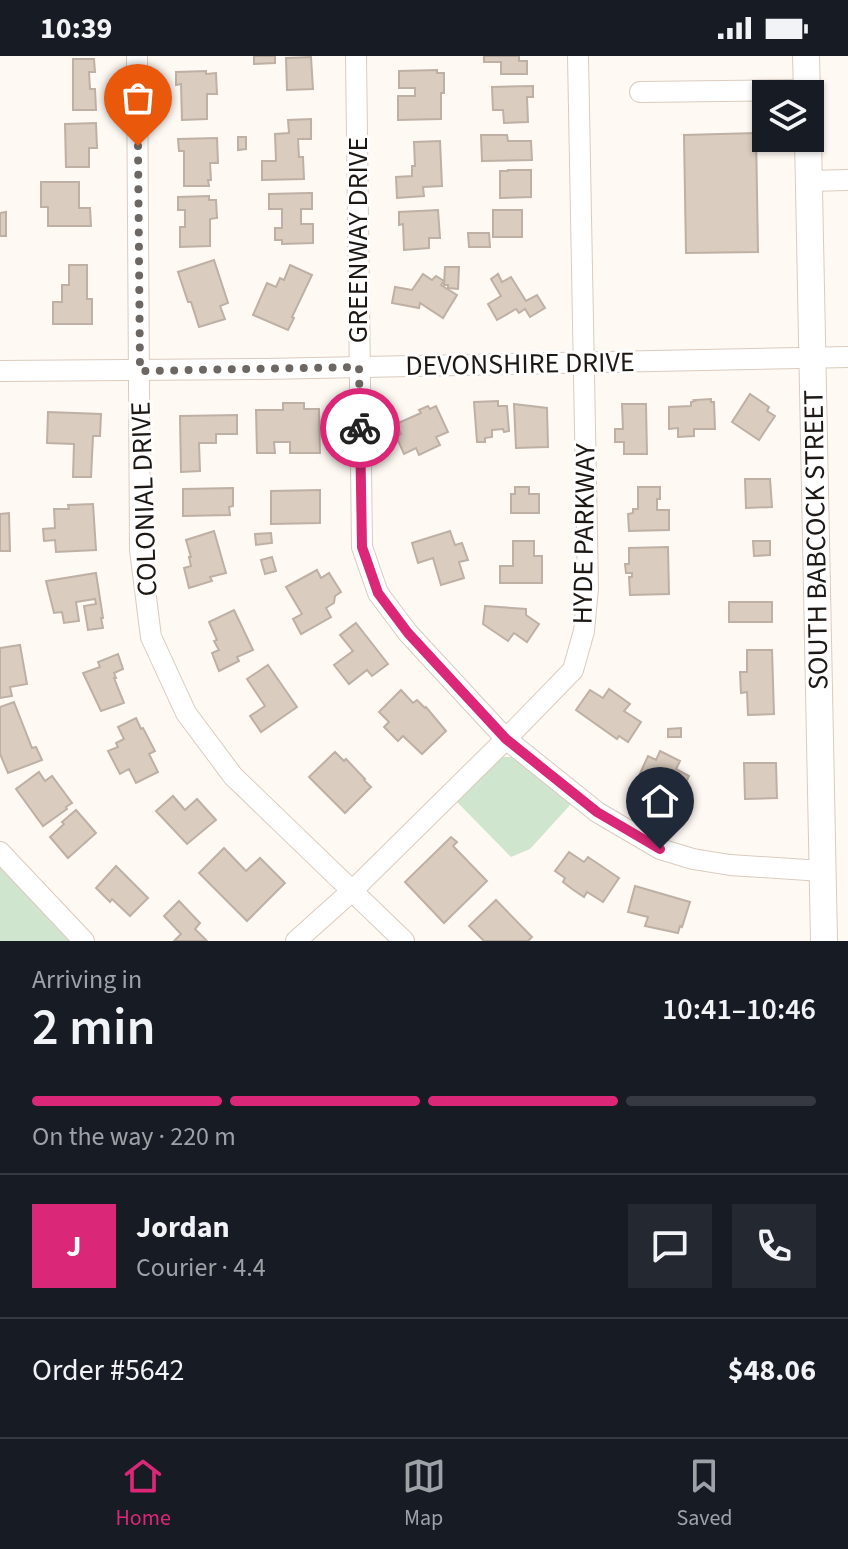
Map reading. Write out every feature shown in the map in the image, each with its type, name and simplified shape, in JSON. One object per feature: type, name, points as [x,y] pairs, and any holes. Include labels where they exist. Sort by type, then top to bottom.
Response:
[{"type":"main road","points":[[806,56],[807,80]]},
{"type":"main road","name":"SOUTH BABCOCK STREET","points":[[808,152],[824,941]]},
{"type":"street","name":"COLONIAL DRIVE","points":[[137,56],[140,550],[151,637],[186,713],[233,776],[404,941]]},
{"type":"street","name":"GREENWAY DRIVE","points":[[356,56],[362,547],[378,593],[408,633],[506,739],[597,812],[660,849],[693,859],[822,871]]},
{"type":"street","name":"HYDE PARKWAY","points":[[296,941],[353,890],[573,670],[584,631],[588,588],[578,56]]},
{"type":"street","points":[[640,92],[752,92]]},
{"type":"street","points":[[809,181],[848,180]]},
{"type":"street","name":"DEVONSHIRE DRIVE","points":[[0,371],[848,357]]},
{"type":"street","points":[[0,852],[84,941]]},
{"type":"green space","points":[[501,757],[519,760],[572,803],[530,849],[511,857],[457,802],[493,761]]},
{"type":"green space","points":[[0,850],[92,941],[0,941]]},
{"type":"building","points":[[254,56],[275,56],[275,63],[254,64]]},
{"type":"building","points":[[484,56],[519,56],[519,61],[527,61],[527,74],[501,74],[501,62],[484,62]]},
{"type":"building","points":[[311,57],[313,89],[287,90],[286,58]]},
{"type":"building","points":[[73,59],[94,59],[95,72],[89,72],[90,89],[95,89],[96,110],[73,110]]},
{"type":"building","points":[[437,70],[437,73],[444,73],[441,119],[398,120],[398,96],[415,96],[415,88],[399,88],[399,71]]},
{"type":"building","points":[[206,71],[206,74],[216,73],[217,94],[207,94],[207,119],[182,120],[181,84],[176,85],[176,72]]},
{"type":"building","points":[[533,86],[533,97],[527,97],[528,122],[504,123],[503,110],[493,110],[492,87]]},
{"type":"building","points":[[311,119],[311,139],[298,139],[304,179],[262,180],[262,161],[276,161],[275,134],[289,133],[288,120]]},
{"type":"building","points":[[96,123],[97,148],[89,148],[89,167],[66,167],[65,124]]},
{"type":"building","points":[[752,133],[752,152],[756,152],[758,252],[686,253],[684,135]]},
{"type":"building","points":[[481,135],[507,135],[508,141],[531,141],[532,160],[482,161]]},
{"type":"building","points":[[238,137],[246,137],[246,149],[238,150]]},
{"type":"building","points":[[217,138],[218,163],[210,163],[209,186],[184,186],[184,151],[179,151],[178,139]]},
{"type":"building","points":[[440,141],[442,186],[423,187],[424,196],[397,198],[396,177],[412,176],[412,166],[415,166],[414,142]]},
{"type":"building","points":[[531,170],[531,197],[500,198],[500,171]]},
{"type":"building","points":[[41,182],[79,182],[79,208],[90,208],[91,226],[48,226],[48,207],[41,207]]},
{"type":"building","points":[[312,193],[312,209],[301,209],[301,224],[313,224],[313,243],[282,244],[282,240],[275,240],[275,228],[282,228],[282,209],[269,209],[269,194]]},
{"type":"building","points":[[209,196],[209,200],[216,200],[217,218],[210,219],[210,246],[180,247],[180,227],[185,227],[185,210],[178,210],[178,197]]},
{"type":"building","points":[[438,210],[440,238],[429,238],[429,248],[404,250],[403,224],[399,225],[399,212]]},
{"type":"building","points":[[493,210],[522,210],[522,237],[493,237]]},
{"type":"building","points":[[6,212],[6,236],[0,236],[0,213]]},
{"type":"building","points":[[468,233],[489,233],[490,247],[469,247]]},
{"type":"building","points":[[214,260],[228,303],[220,306],[225,319],[199,327],[178,272]]},
{"type":"building","points":[[69,265],[87,265],[87,299],[92,299],[92,324],[53,324],[53,302],[62,302],[62,285],[69,285]]},
{"type":"building","points":[[290,265],[312,275],[288,330],[253,315],[267,283],[276,287],[280,278],[284,280]]},
{"type":"building","points":[[445,267],[459,267],[458,289],[444,285]]},
{"type":"building","points":[[423,274],[432,280],[436,276],[444,281],[441,285],[457,295],[443,318],[420,303],[419,308],[392,303],[395,287],[412,290]]},
{"type":"building","points":[[498,274],[502,282],[511,277],[526,301],[537,295],[545,308],[530,317],[525,309],[519,313],[516,309],[497,320],[488,304],[501,296],[491,279]]},
{"type":"building","points":[[750,394],[769,407],[767,411],[775,416],[759,440],[732,422]]},
{"type":"building","points":[[711,399],[714,402],[715,429],[694,429],[694,436],[678,437],[678,428],[669,429],[669,407],[691,406],[694,400]]},
{"type":"building","points":[[498,401],[498,406],[507,406],[509,431],[492,430],[492,437],[485,438],[485,442],[477,442],[474,402]]},
{"type":"building","points":[[283,403],[304,403],[304,409],[319,409],[320,453],[290,453],[290,442],[274,442],[275,453],[257,453],[256,410],[283,410]]},
{"type":"building","points":[[514,404],[547,408],[548,447],[516,448]]},
{"type":"building","points":[[622,404],[646,404],[647,454],[624,454],[624,442],[615,442],[615,429],[623,429]]},
{"type":"building","points":[[428,406],[430,409],[436,406],[448,432],[436,437],[440,445],[419,455],[416,448],[404,454],[396,436],[401,434],[396,424],[421,413],[419,410]]},
{"type":"building","points":[[48,412],[101,414],[100,436],[93,436],[91,477],[73,477],[74,444],[47,443]]},
{"type":"building","points":[[237,415],[237,434],[216,434],[216,443],[199,443],[200,471],[181,472],[180,416]]},
{"type":"building","points":[[745,479],[770,479],[772,507],[746,508]]},
{"type":"building","points":[[515,487],[529,487],[529,494],[539,494],[539,513],[511,513],[511,494],[515,494]]},
{"type":"building","points":[[638,487],[660,487],[657,510],[669,510],[669,530],[629,531],[628,514],[638,509]]},
{"type":"building","points":[[233,488],[230,515],[183,516],[183,489]]},
{"type":"building","points":[[320,490],[320,523],[271,524],[271,491]]},
{"type":"building","points":[[93,504],[96,550],[56,552],[55,540],[44,541],[43,529],[55,528],[54,509]]},
{"type":"building","points":[[9,513],[10,551],[0,551],[0,514]]},
{"type":"building","points":[[214,531],[226,573],[189,588],[184,568],[191,566],[191,557],[186,540]]},
{"type":"building","points":[[450,531],[455,545],[462,543],[468,560],[459,562],[464,578],[441,585],[433,558],[418,563],[412,543]]},
{"type":"building","points":[[271,533],[272,543],[256,545],[255,534]]},
{"type":"building","points":[[513,541],[534,541],[534,556],[542,556],[542,583],[500,583],[500,566],[513,566]]},
{"type":"building","points":[[753,541],[770,541],[770,555],[754,556]]},
{"type":"building","points":[[668,547],[669,594],[630,595],[629,577],[632,573],[626,573],[625,564],[629,564],[629,548]]},
{"type":"building","points":[[272,557],[276,571],[265,574],[261,560]]},
{"type":"building","points":[[317,570],[321,578],[329,573],[341,592],[335,596],[334,603],[326,608],[331,617],[301,634],[293,619],[302,614],[286,587]]},
{"type":"building","points":[[96,573],[103,628],[88,630],[84,606],[96,604],[95,599],[76,602],[79,621],[64,623],[62,612],[54,613],[46,581]]},
{"type":"building","points":[[729,602],[772,602],[772,622],[729,622]]},
{"type":"building","points":[[485,606],[526,609],[526,615],[539,624],[527,642],[514,633],[508,641],[483,624]]},
{"type":"building","points":[[234,610],[253,650],[237,657],[239,661],[219,671],[212,653],[219,650],[214,641],[217,640],[209,622]]},
{"type":"building","points":[[356,623],[388,664],[372,676],[367,670],[349,684],[334,665],[353,651],[340,635]]},
{"type":"building","points":[[20,645],[27,684],[10,687],[12,696],[0,698],[0,648]]},
{"type":"building","points":[[747,650],[772,650],[774,714],[748,715],[747,692],[741,693],[740,672],[747,672]]},
{"type":"building","points":[[118,654],[123,669],[114,673],[114,678],[124,703],[101,711],[83,673],[100,667],[98,662]]},
{"type":"building","points":[[268,665],[297,707],[261,732],[250,716],[265,706],[247,679]]},
{"type":"building","points":[[609,689],[630,704],[624,711],[641,722],[628,742],[619,736],[617,739],[576,710],[590,690],[603,698]]},
{"type":"building","points":[[401,690],[413,703],[417,700],[426,707],[446,731],[422,754],[403,736],[398,741],[384,727],[389,722],[379,712]]},
{"type":"building","points":[[14,702],[32,748],[36,747],[42,760],[8,773],[0,754],[0,707]]},
{"type":"building","points":[[136,718],[155,751],[149,754],[158,772],[136,783],[129,769],[120,774],[108,751],[118,747],[116,743],[124,739],[118,727]]},
{"type":"building","points":[[681,728],[681,737],[668,737],[668,729]]},
{"type":"building","points":[[660,751],[680,761],[676,769],[689,776],[677,802],[657,792],[659,788],[638,778],[648,756],[656,760]]},
{"type":"building","points":[[335,752],[344,761],[346,759],[371,787],[345,813],[309,777]]},
{"type":"building","points":[[744,763],[776,763],[777,798],[745,799]]},
{"type":"building","points":[[39,772],[45,781],[52,776],[72,803],[43,826],[16,789]]},
{"type":"building","points":[[173,796],[185,810],[197,799],[216,820],[187,844],[156,811]]},
{"type":"building","points":[[76,810],[96,833],[68,858],[50,837]]},
{"type":"building","points":[[451,837],[457,842],[453,846],[487,881],[444,923],[405,882]]},
{"type":"building","points":[[224,848],[246,871],[260,858],[285,883],[247,921],[199,873]]},
{"type":"building","points":[[569,852],[584,862],[588,857],[619,878],[603,902],[587,892],[584,897],[563,882],[565,878],[555,871]]},
{"type":"building","points":[[116,866],[148,898],[130,916],[96,888]]},
{"type":"building","points":[[635,886],[690,902],[678,933],[645,926],[648,917],[628,912]]},
{"type":"building","points":[[496,900],[532,937],[528,941],[484,941],[469,926]]},
{"type":"building","points":[[179,901],[200,923],[195,929],[207,941],[174,941],[181,934],[164,916]]},
{"type":"way so far","points":[[138,146],[140,371],[359,367],[360,428]]},
{"type":"route","points":[[360,428],[362,547],[378,593],[408,633],[506,739],[597,812],[660,849]]}]
